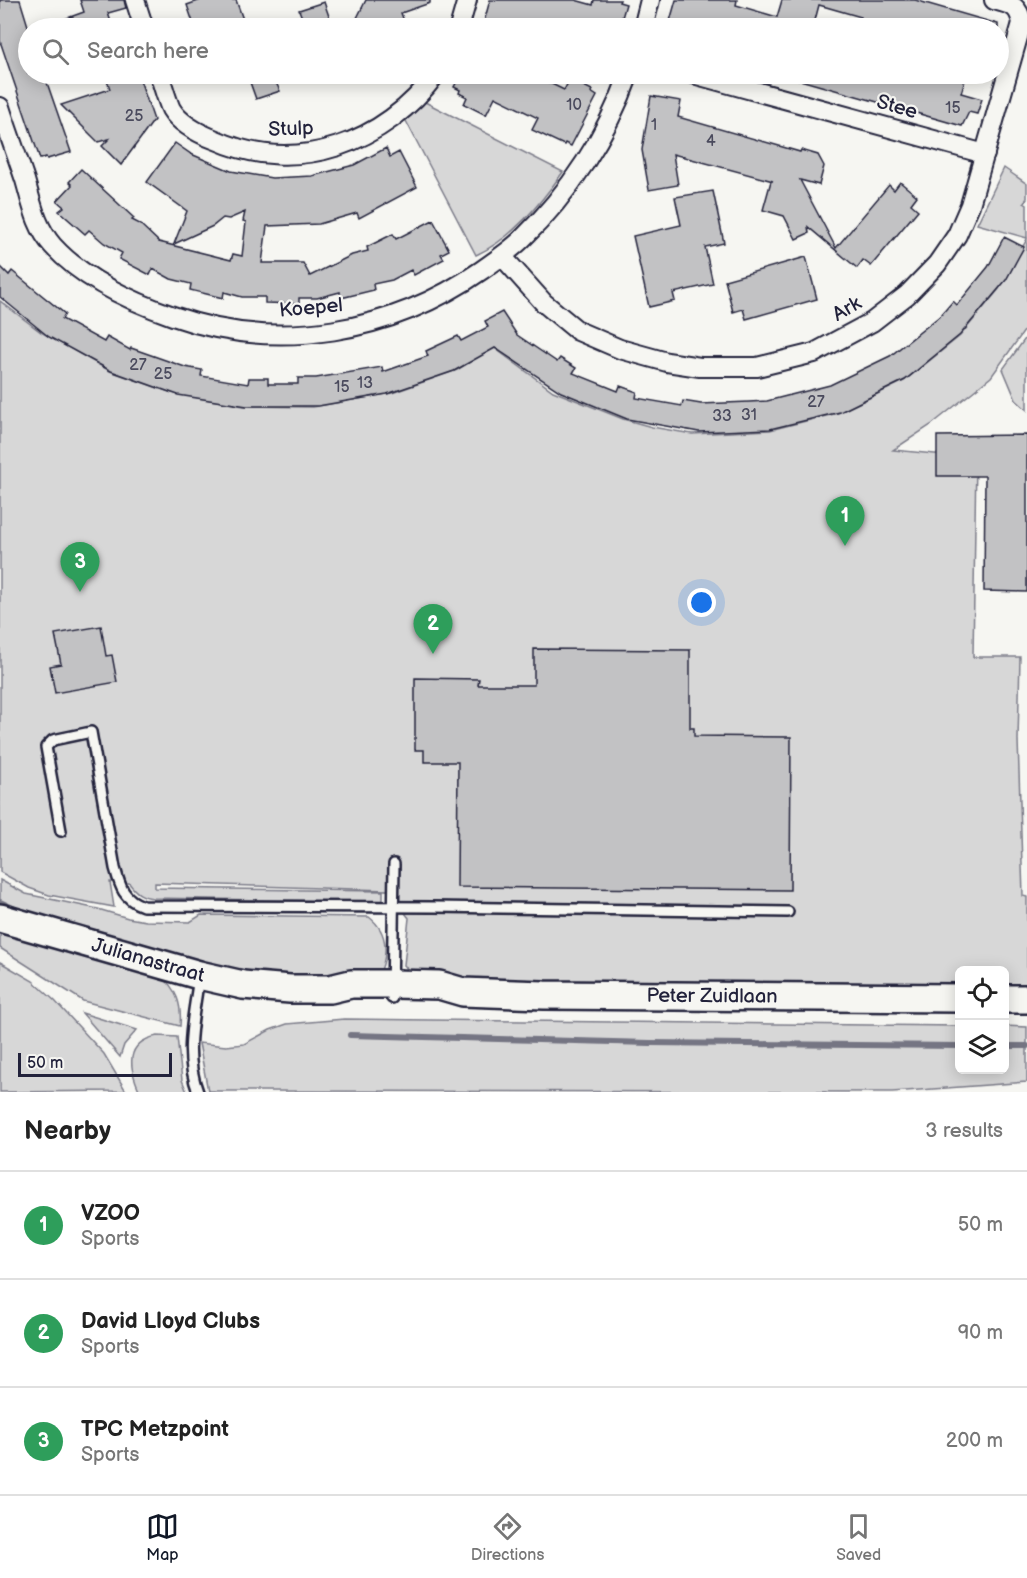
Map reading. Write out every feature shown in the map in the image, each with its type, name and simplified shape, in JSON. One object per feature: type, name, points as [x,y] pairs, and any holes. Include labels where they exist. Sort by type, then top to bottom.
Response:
[{"type":"street","points":[[135,0],[141,18]]},
{"type":"street","points":[[462,18],[467,0]]},
{"type":"street","points":[[646,18],[650,0]]},
{"type":"street","name":"Ark","points":[[994,0],[1012,5],[1019,11],[1022,23],[1009,68]]},
{"type":"street","name":"Stulp","points":[[163,84],[171,108],[193,129],[230,147],[251,152],[295,156],[338,147],[371,131],[400,112],[421,94],[428,84]]},
{"type":"street","name":"Koepel","points":[[0,107],[38,224],[53,246],[72,263],[108,288],[146,307],[187,321],[248,334],[304,334],[369,324],[409,310],[455,289],[502,256],[521,240],[545,214],[577,174],[593,151],[626,84]]},
{"type":"street","name":"Stee","points":[[729,84],[984,154]]},
{"type":"street","name":"Ark","points":[[502,256],[544,303],[578,331],[620,349],[667,362],[700,367],[757,367],[814,353],[872,322],[906,296],[937,264],[957,235],[970,205],[1004,84]]},
{"type":"street","name":"Julianastraat","points":[[0,918],[199,975]]},
{"type":"street","name":"Peter Zuidlaan","points":[[199,975],[243,985],[290,989],[330,989],[351,998],[392,991],[439,999],[463,992],[641,996],[955,998]]},
{"type":"street","points":[[1009,999],[1027,999]]},
{"type":"lane","points":[[61,831],[46,747],[54,740],[91,732],[115,868],[124,895],[135,903],[149,907],[788,912]]},
{"type":"lane","points":[[392,991],[394,864]]},
{"type":"lane","name":"Julianastraat","points":[[198,1092],[191,1075],[189,1057],[199,975]]},
{"type":"shaded area","points":[[423,101],[563,172],[535,208],[514,230],[476,255],[405,119]]},
{"type":"shaded area","points":[[1004,168],[1027,184],[1027,198],[1024,203],[1027,205],[1027,238],[977,224]]},
{"type":"shaded area","points":[[1027,239],[1027,327],[991,377],[931,425],[893,450],[976,458],[973,657],[1020,657],[1018,740],[1023,896],[1027,897],[1027,989],[1009,989],[1009,966],[955,966],[955,988],[638,988],[415,978],[404,965],[409,918],[387,890],[155,883],[155,888],[383,891],[383,902],[154,898],[140,894],[129,883],[110,882],[114,907],[49,895],[29,888],[0,872],[0,301],[41,332],[110,371],[172,393],[244,406],[313,407],[392,393],[457,370],[493,347],[553,391],[623,419],[692,434],[770,430],[838,413],[904,381],[960,336],[999,289]]},
{"type":"shaded area","points":[[1027,336],[1027,410],[1016,400],[1003,369]]},
{"type":"shaded area","points":[[0,880],[26,894],[146,921],[190,922],[201,915],[369,917],[381,930],[385,954],[377,979],[328,979],[227,971],[0,907]]},
{"type":"shaded area","points":[[0,927],[160,975],[171,986],[177,998],[180,1026],[83,1001],[0,948]]},
{"type":"shaded area","points":[[0,962],[33,981],[55,1001],[104,1054],[126,1091],[0,1092]]},
{"type":"shaded area","points":[[82,1013],[137,1030],[124,1045],[120,1057]]},
{"type":"shaded area","points":[[344,1019],[955,1026],[955,1074],[1009,1074],[1009,1026],[1027,1027],[1027,1082],[892,1092],[208,1091],[199,1043],[226,1046],[244,1044],[287,1024]]},
{"type":"shaded area","points":[[157,1036],[177,1037],[182,1080],[187,1092],[140,1092],[133,1074],[134,1050],[146,1039]]},
{"type":"building","points":[[0,0],[20,0],[26,18],[18,18],[18,84],[47,84],[71,152],[40,159],[0,41]]},
{"type":"building","points":[[80,0],[124,0],[126,8],[108,13],[110,18],[67,18],[84,12]]},
{"type":"building","points":[[201,0],[236,0],[242,18],[192,18],[187,5]]},
{"type":"building","points":[[366,0],[430,0],[430,3],[401,13],[403,18],[357,18]]},
{"type":"building","points":[[490,0],[575,0],[593,5],[594,0],[620,0],[619,2],[626,4],[622,18],[485,18]]},
{"type":"building","points":[[676,0],[737,0],[736,5],[777,17],[782,0],[915,0],[977,18],[861,18],[819,5],[816,18],[671,18]]},
{"type":"building","points":[[324,2],[330,18],[302,18],[299,10]]},
{"type":"building","points":[[108,84],[141,84],[154,120],[121,165],[102,146],[109,139],[98,142],[61,105],[110,89]]},
{"type":"building","points":[[251,84],[277,84],[280,91],[256,99]]},
{"type":"building","points":[[456,84],[552,84],[564,90],[567,84],[580,84],[592,90],[591,92],[597,96],[571,146],[532,130],[538,118],[495,97],[486,115],[464,104],[467,97],[454,87]]},
{"type":"building","points":[[814,84],[964,84],[961,93],[982,99],[977,114],[969,112],[962,126]]},
{"type":"building","points":[[651,96],[681,101],[678,117],[800,152],[801,150],[818,155],[824,166],[819,185],[800,180],[836,248],[889,185],[894,190],[900,182],[917,196],[911,204],[918,210],[871,266],[863,260],[857,268],[808,227],[809,233],[796,239],[784,216],[763,210],[771,181],[773,181],[673,154],[678,185],[649,190],[642,150]]},
{"type":"building","points":[[175,143],[191,154],[231,171],[272,178],[312,176],[354,165],[386,148],[390,157],[399,152],[417,187],[359,218],[357,213],[319,224],[267,226],[262,263],[303,263],[310,276],[352,255],[368,251],[367,247],[393,234],[396,239],[433,220],[449,250],[441,254],[444,259],[414,275],[411,270],[392,280],[373,284],[374,290],[341,298],[340,292],[317,298],[299,298],[299,304],[265,303],[265,297],[242,297],[224,292],[223,298],[190,290],[191,284],[171,279],[153,269],[150,275],[119,259],[122,253],[104,243],[89,230],[85,234],[59,211],[64,207],[57,201],[72,185],[69,182],[81,169],[134,218],[132,220],[140,224],[159,242],[231,260],[233,254],[242,256],[245,212],[229,219],[223,218],[213,226],[174,244],[187,211],[147,182]]},
{"type":"building","points":[[713,191],[724,243],[705,247],[713,284],[673,293],[675,301],[649,307],[633,236],[681,225],[675,197]]},
{"type":"building","points":[[1004,237],[1024,247],[1006,280],[960,335],[905,380],[840,412],[770,429],[699,432],[627,419],[561,392],[495,348],[454,371],[387,394],[318,406],[247,406],[178,395],[111,371],[49,337],[0,297],[0,266],[9,275],[12,271],[65,314],[62,319],[104,342],[107,337],[130,350],[131,348],[185,367],[202,370],[201,376],[248,384],[249,378],[268,378],[268,384],[298,384],[298,378],[316,378],[382,367],[383,372],[428,356],[426,351],[458,336],[461,341],[488,327],[485,321],[502,312],[517,335],[557,362],[560,358],[576,368],[573,373],[618,391],[620,386],[637,392],[636,398],[682,406],[683,401],[701,404],[767,401],[830,385],[890,356],[941,315],[953,301],[957,305],[988,267]]},
{"type":"building","points":[[806,257],[817,299],[746,319],[743,309],[733,312],[725,280]]},
{"type":"building","points":[[1027,435],[1027,592],[984,591],[985,476],[937,476],[937,436]]},
{"type":"building","points":[[101,626],[106,656],[112,655],[117,682],[55,693],[50,666],[61,664],[55,634]]},
{"type":"building","points":[[534,649],[690,650],[690,728],[694,728],[694,736],[791,737],[790,890],[457,887],[458,762],[424,762],[424,750],[415,750],[415,678],[479,679],[478,685],[534,685]]},
{"type":"waterway","points":[[0,902],[15,909]]},
{"type":"waterway","points":[[350,1035],[650,1043],[955,1046]]},
{"type":"waterway","points":[[1009,1046],[1027,1046]]},
{"type":"place","name":"VZOO","points":[[845,546]]},
{"type":"place","name":"TPC Metzpoint","points":[[80,592]]},
{"type":"place","name":"David Lloyd Clubs","points":[[433,654]]}]
